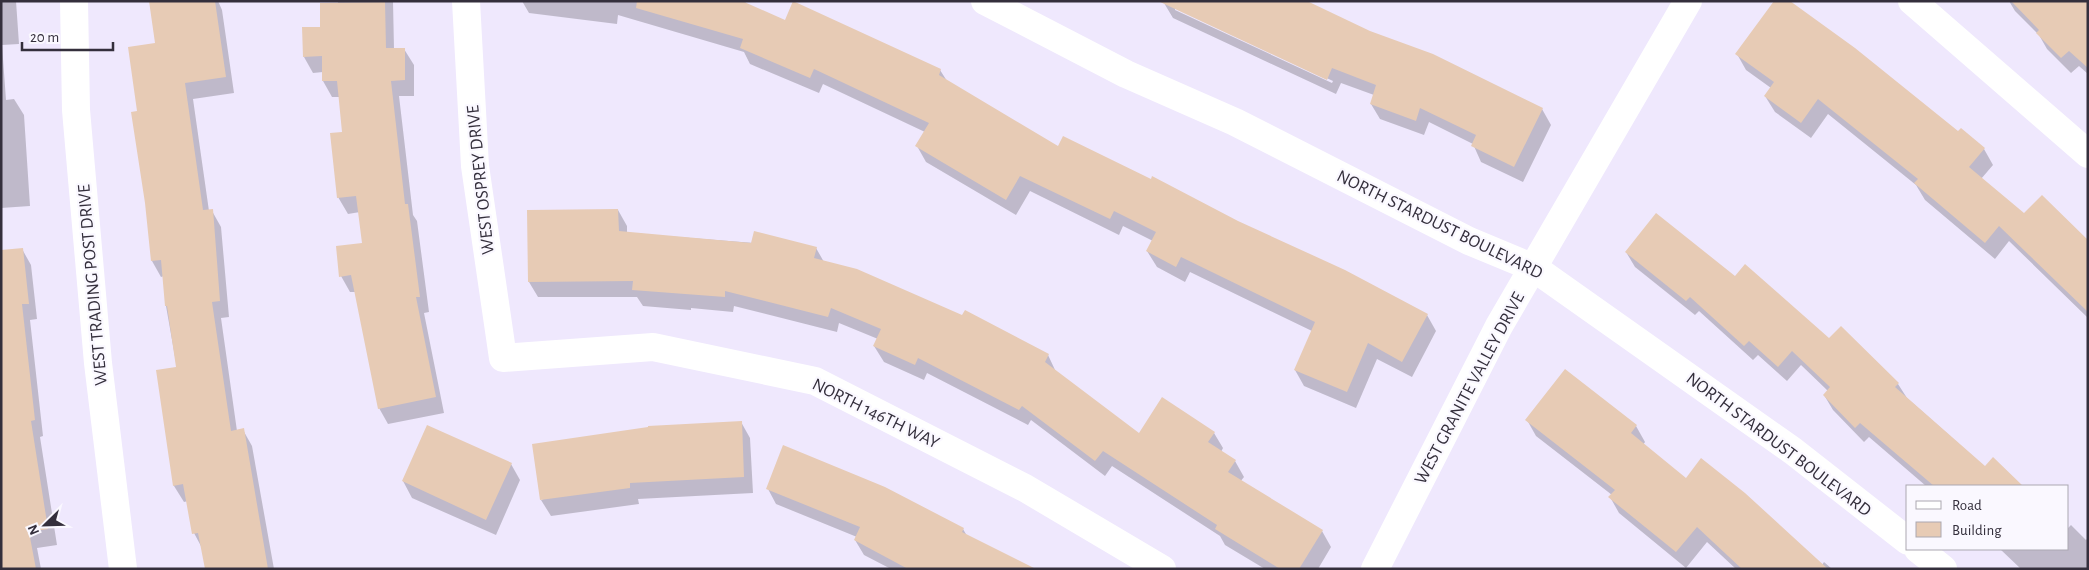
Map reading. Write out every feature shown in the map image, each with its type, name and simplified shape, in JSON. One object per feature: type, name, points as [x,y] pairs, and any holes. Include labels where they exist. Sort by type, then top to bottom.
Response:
[{"type":"street","name":"WEST TRADING POST DRIVE","points":[[74,1],[76,110],[95,325],[123,569]]},
{"type":"street","name":"WEST OSPREY DRIVE","points":[[466,1],[475,166],[503,358]]},
{"type":"street","name":"NORTH STARDUST BOULEVARD","points":[[985,1],[1126,74],[1236,122],[1469,241],[1534,268],[1793,451],[1906,539]]},
{"type":"street","name":"WEST GRANITE VALLEY DRIVE","points":[[1375,569],[1499,326],[1688,1]]},
{"type":"street","points":[[1912,1],[2088,154]]},
{"type":"street","name":"NORTH 146TH WAY","points":[[503,358],[653,347],[815,381],[1025,488],[1162,569]]},
{"type":"street","points":[[1919,550],[1944,569]]},
{"type":"building","points":[[149,1],[215,1],[226,77],[185,83],[203,210],[213,209],[220,301],[212,302],[231,431],[244,428],[268,569],[205,569],[198,533],[192,534],[183,484],[173,486],[156,370],[176,367],[167,306],[165,306],[161,260],[151,261],[145,203],[131,112],[137,111],[128,47],[155,43]]},
{"type":"building","points":[[637,1],[742,1],[785,20],[793,1],[941,69],[939,75],[1058,146],[1063,136],[1151,179],[1152,176],[1238,221],[1345,270],[1428,314],[1402,362],[1368,343],[1347,392],[1294,370],[1315,322],[1181,257],[1176,267],[1146,251],[1156,232],[1114,211],[1110,219],[1020,176],[1006,200],[915,146],[929,123],[814,69],[810,78],[740,48],[743,39],[636,8]]},
{"type":"building","points":[[1158,1],[1307,1],[1370,31],[1433,54],[1543,108],[1514,167],[1471,146],[1476,135],[1420,108],[1416,121],[1370,104],[1376,85],[1332,68],[1327,80]]},
{"type":"building","points":[[1774,1],[1790,1],[1855,48],[1958,131],[1961,128],[1985,148],[1969,167],[2024,213],[2042,195],[2088,240],[2088,312],[1999,226],[1985,243],[1914,183],[1918,179],[1818,99],[1801,123],[1764,96],[1774,82],[1735,54]]},
{"type":"building","points":[[2011,1],[2088,1],[2088,68],[2069,51],[2061,58],[2036,33],[2039,30]]},
{"type":"building","points":[[385,2],[386,48],[405,48],[405,80],[391,81],[405,204],[408,204],[420,297],[416,297],[436,397],[378,409],[351,275],[339,277],[336,246],[362,243],[356,196],[337,198],[330,133],[342,132],[337,81],[322,81],[322,56],[303,57],[302,27],[320,27],[320,3]]},
{"type":"building","points":[[618,209],[619,231],[751,243],[754,231],[817,247],[814,258],[857,269],[962,315],[965,310],[1049,354],[1045,362],[1139,433],[1162,397],[1215,432],[1208,442],[1236,460],[1228,472],[1323,530],[1299,569],[1280,569],[1215,529],[1217,525],[1103,451],[1095,461],[1022,406],[1019,410],[918,358],[915,365],[873,346],[881,329],[831,308],[828,317],[725,291],[725,297],[632,290],[633,281],[528,282],[527,210]]},
{"type":"building","points":[[1656,213],[1735,276],[1745,264],[1829,338],[1841,326],[1899,383],[1895,387],[1985,466],[1993,457],[2022,485],[1933,485],[1860,423],[1855,428],[1823,395],[1830,387],[1792,351],[1778,367],[1749,341],[1744,346],[1690,297],[1686,301],[1625,252]]},
{"type":"building","points":[[23,248],[29,304],[22,304],[35,420],[31,421],[48,529],[29,532],[36,569],[1,569],[1,250]]},
{"type":"building","points":[[1565,369],[1637,425],[1631,433],[1686,478],[1701,458],[1745,493],[1828,569],[1742,569],[1697,527],[1676,552],[1608,497],[1615,490],[1525,420]]},
{"type":"building","points":[[742,421],[744,477],[630,483],[630,488],[540,500],[532,444],[648,426]]},
{"type":"building","points":[[427,425],[512,463],[486,520],[402,481]]},
{"type":"building","points":[[783,445],[885,487],[964,528],[962,532],[1036,569],[908,569],[854,540],[860,527],[766,489]]}]
